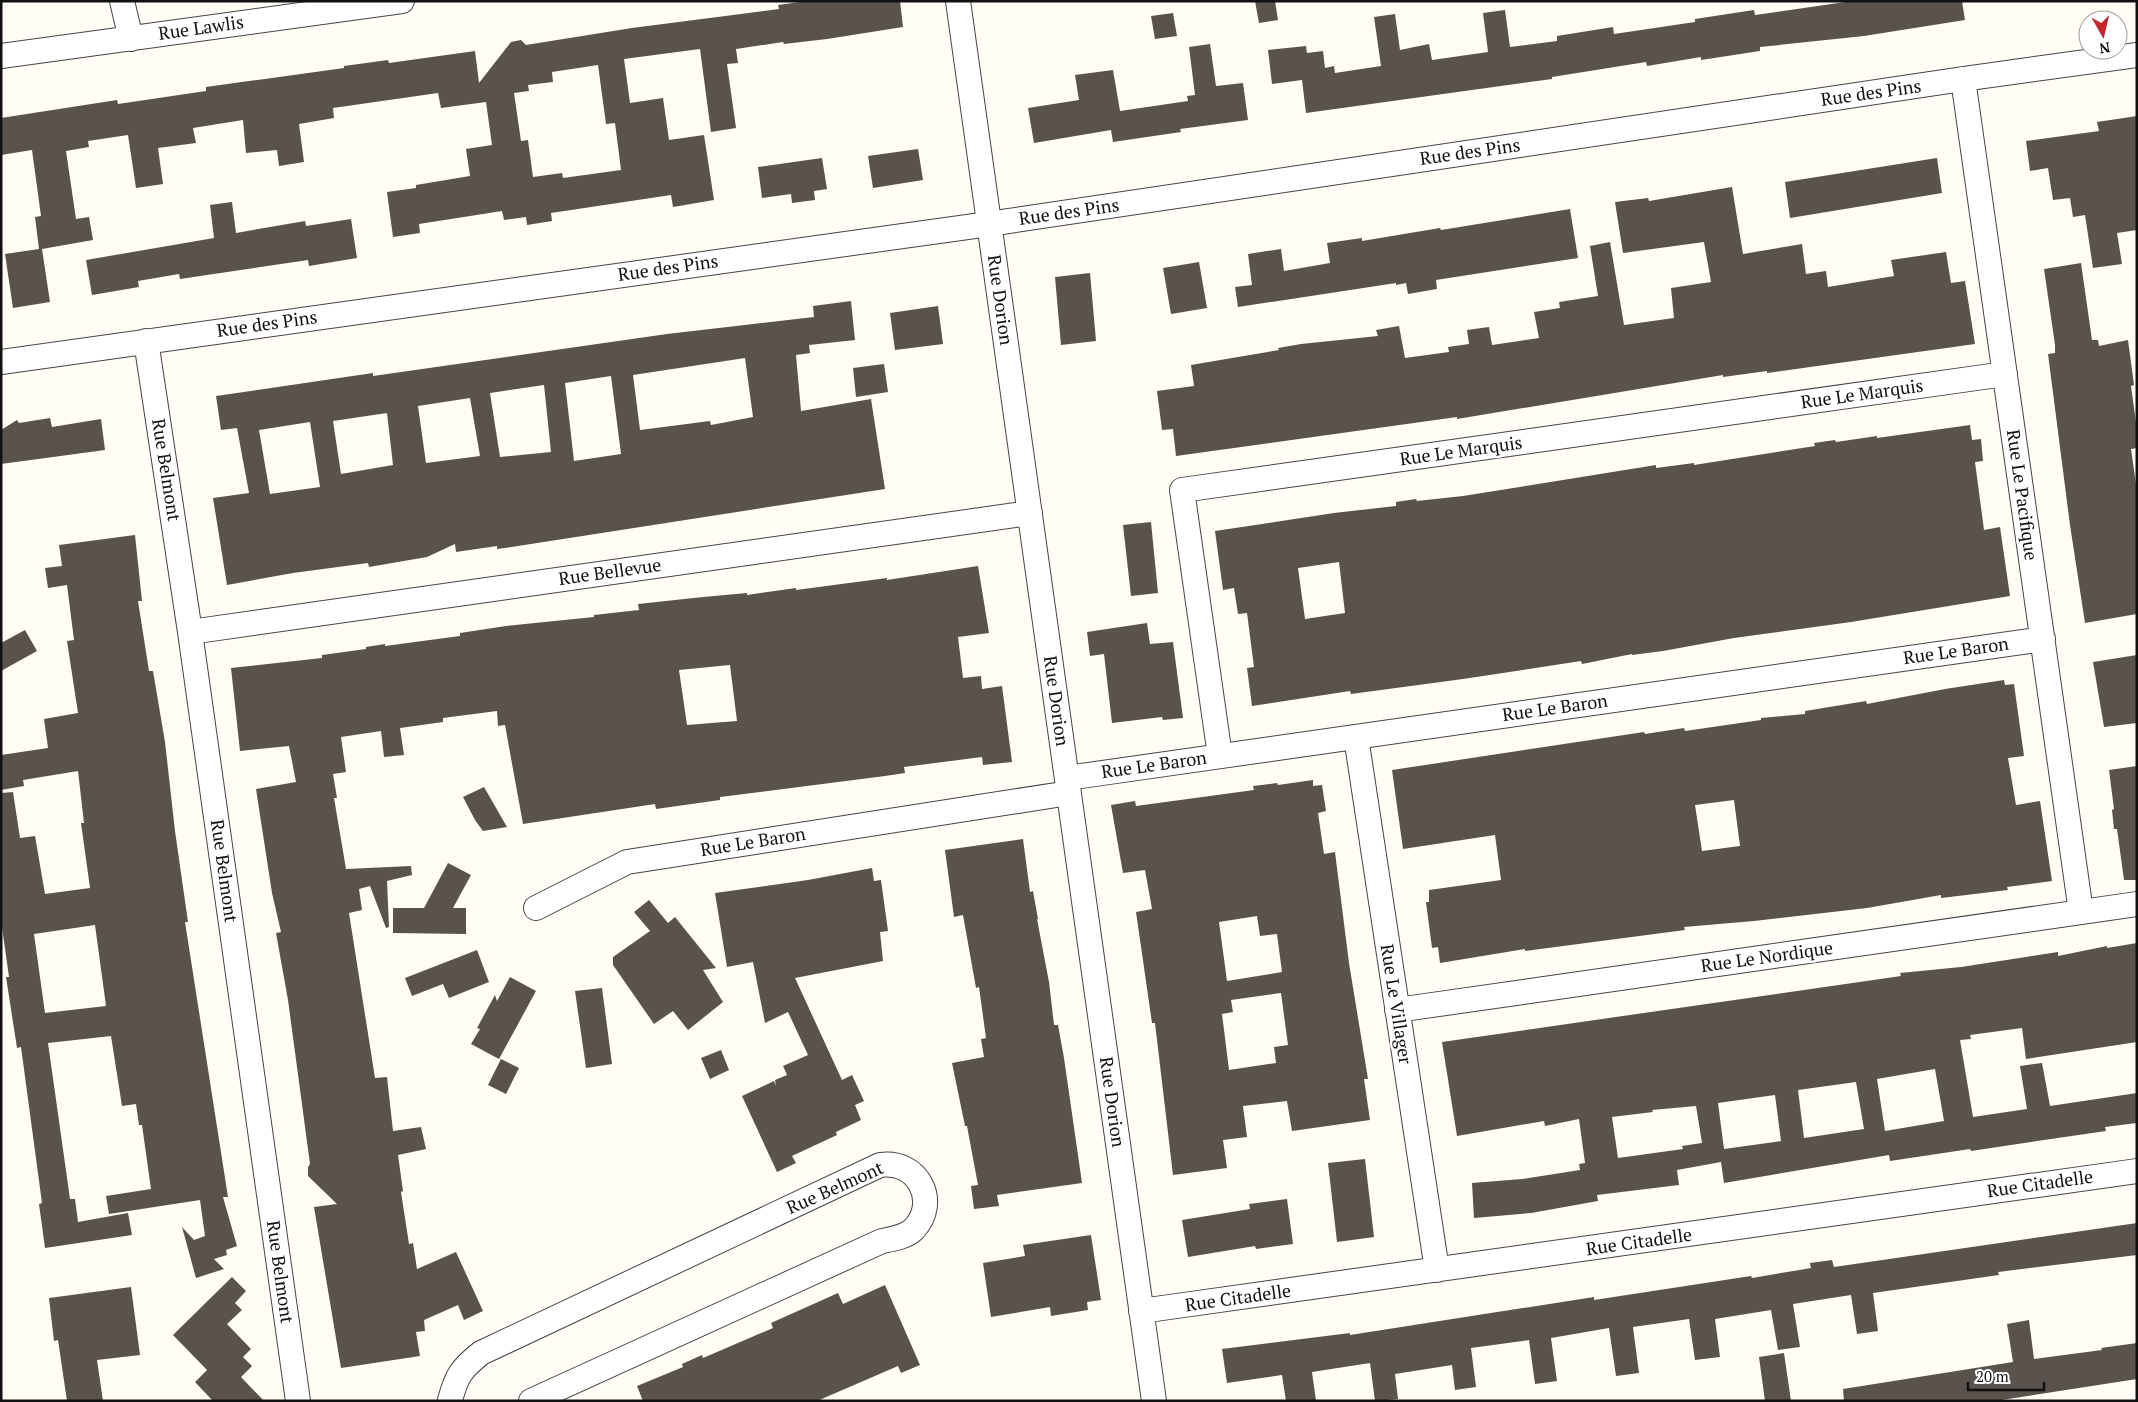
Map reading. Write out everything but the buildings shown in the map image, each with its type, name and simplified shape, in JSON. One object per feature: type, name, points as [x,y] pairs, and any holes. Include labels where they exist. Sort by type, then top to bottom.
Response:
[{"type":"street","points":[[122,1],[131,39]]},
{"type":"street","name":"Rue Lawlis","points":[[1,56],[402,1]]},
{"type":"street","name":"Rue Dorion","points":[[958,1],[1154,1401]]},
{"type":"street","name":"Rue des Pins","points":[[1,362],[989,224],[1963,79],[2137,55]]},
{"type":"street","name":"Rue Le Pacifique","points":[[1963,79],[2081,912]]},
{"type":"street","name":"Rue Belmont","points":[[146,341],[190,632],[298,1401]]},
{"type":"street","name":"Rue Le Marquis","points":[[1220,756],[1182,490],[2005,374]]},
{"type":"street","name":"Rue Bellevue","points":[[190,632],[1030,513]]},
{"type":"street","name":"Rue Le Baron","points":[[536,908],[627,862],[1068,785],[1220,756],[2043,639]]},
{"type":"street","name":"Rue Le Villager","points":[[1356,737],[1437,1270]]},
{"type":"street","name":"Rue Le Nordique","points":[[1397,1010],[2137,904]]},
{"type":"street","name":"Rue Belmont","points":[[448,1400],[464,1366],[481,1353],[880,1165],[890,1164],[904,1167],[913,1173],[921,1185],[926,1200],[923,1216],[913,1230],[899,1237],[882,1241],[531,1401]]},
{"type":"street","name":"Rue Citadelle","points":[[1141,1312],[2137,1170]]}]
